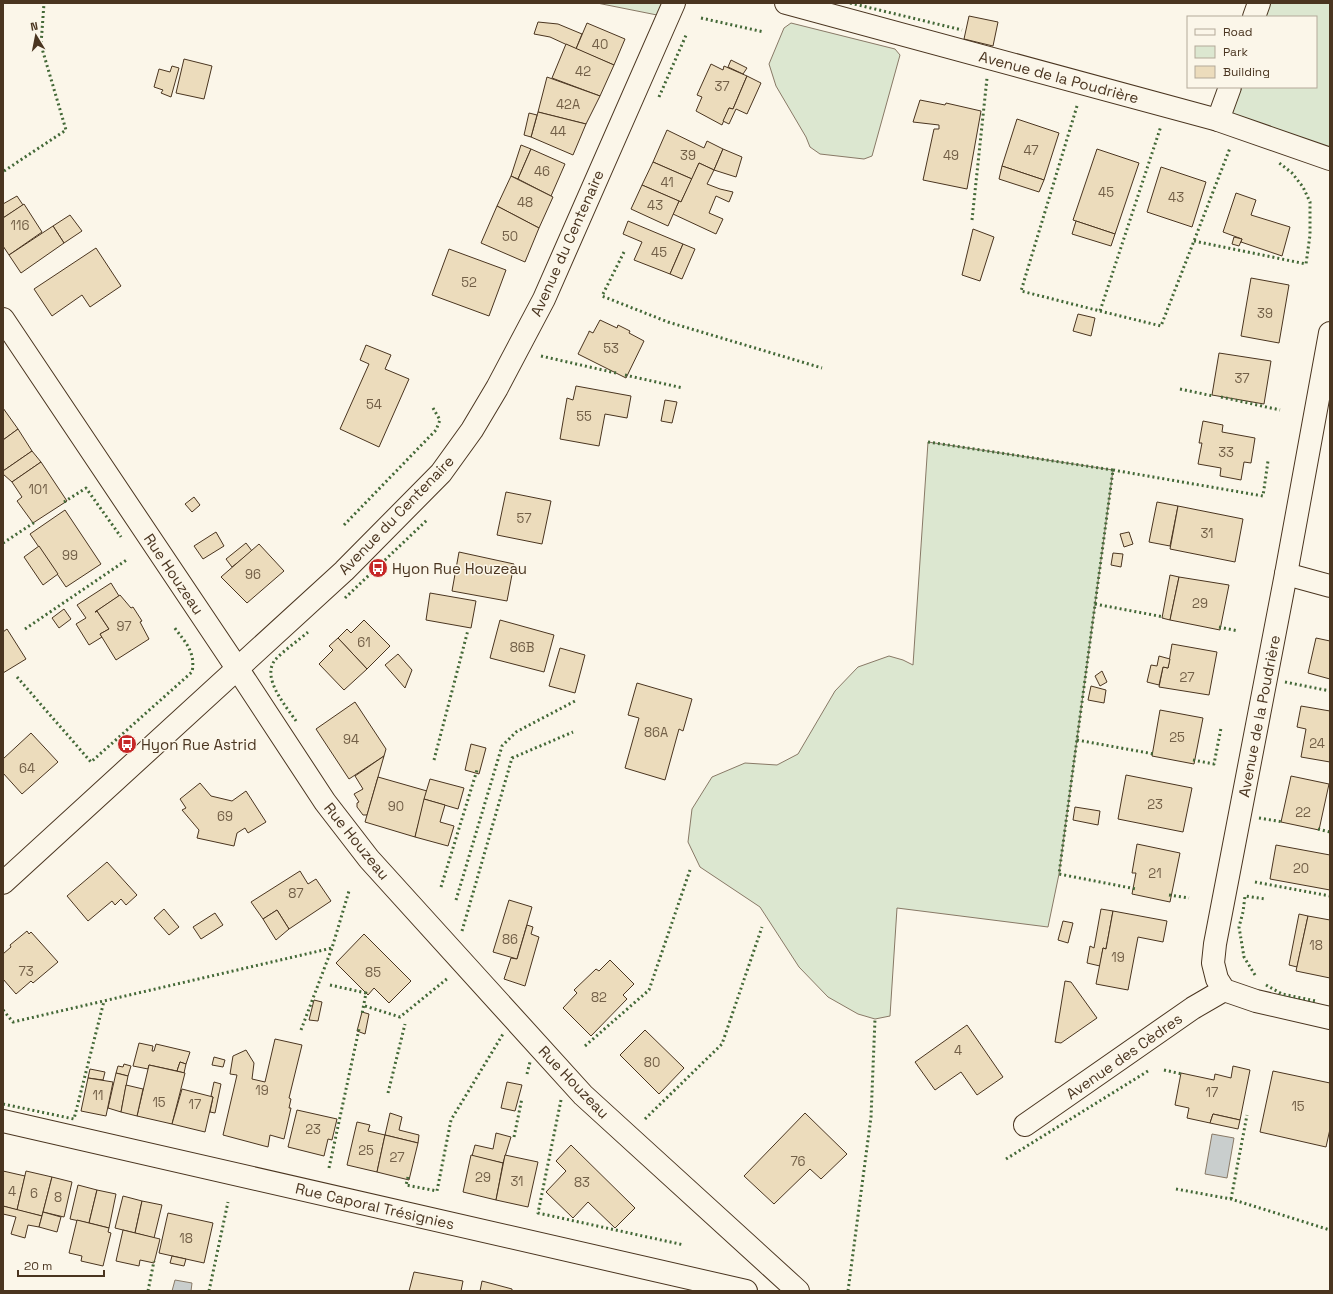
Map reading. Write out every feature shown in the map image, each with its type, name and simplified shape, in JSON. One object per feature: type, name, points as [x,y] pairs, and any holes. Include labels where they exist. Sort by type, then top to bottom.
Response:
[{"type":"street","name":"Avenue du Centenaire","points":[[3,883],[344,571],[441,473],[472,430],[497,388],[544,299],[674,3]]},
{"type":"street","name":"Avenue de la Poudrière","points":[[786,3],[1218,120],[1330,159]]},
{"type":"street","points":[[1254,16],[1259,3]]},
{"type":"street","points":[[1218,120],[1230,88]]},
{"type":"street","name":"Rue Houzeau","points":[[3,319],[325,802],[369,859],[583,1095],[798,1291]]},
{"type":"street","name":"Avenue de la Poudrière","points":[[1224,990],[1217,979],[1213,963],[1215,944],[1286,574],[1330,332]]},
{"type":"street","points":[[1286,574],[1330,586]]},
{"type":"street","points":[[1224,990],[1256,1001],[1330,1018]]},
{"type":"street","name":"Avenue des Cèdres","points":[[1025,1125],[1194,1008],[1224,990]]},
{"type":"street","name":"Rue Caporal Trésignies","points":[[3,1121],[746,1291]]},
{"type":"green space","points":[[597,3],[674,3],[667,17]]},
{"type":"green space","points":[[1258,3],[1330,3],[1330,159],[1218,120],[1229,88],[1317,88],[1317,16],[1253,16]]},
{"type":"green space","points":[[791,23],[895,49],[900,55],[872,156],[864,159],[820,154],[810,147],[806,137],[776,86],[769,64],[784,28]]},
{"type":"green space","points":[[928,442],[1113,470],[1059,874],[1048,927],[897,908],[890,1016],[875,1019],[858,1014],[828,997],[799,967],[760,907],[700,867],[688,842],[692,809],[712,777],[745,763],[777,765],[798,754],[835,691],[858,667],[889,656],[913,665]]},
{"type":"shaded area","points":[[1212,1134],[1234,1138],[1227,1178],[1205,1174]]},
{"type":"shaded area","points":[[175,1280],[192,1283],[191,1291],[172,1291]]},
{"type":"building","points":[[969,16],[998,22],[993,46],[964,39]]},
{"type":"building","points":[[538,22],[558,24],[582,34],[576,49],[550,37],[534,34]]},
{"type":"building","points":[[587,23],[625,39],[614,65],[576,49]]},
{"type":"building","points":[[566,44],[614,65],[600,96],[552,78]]},
{"type":"building","points":[[184,59],[212,66],[204,99],[176,93]]},
{"type":"building","points":[[731,60],[747,68],[743,74],[728,67]]},
{"type":"building","points":[[711,64],[723,70],[724,66],[747,76],[733,109],[729,108],[722,125],[696,111],[702,97],[697,95]]},
{"type":"building","points":[[172,66],[179,68],[171,97],[161,93],[163,90],[154,87],[159,69],[170,72]]},
{"type":"building","points":[[747,76],[761,83],[747,114],[736,109],[729,124],[723,121],[729,108],[733,109]]},
{"type":"building","points":[[547,77],[600,96],[586,124],[538,112]]},
{"type":"building","points":[[920,100],[945,105],[946,103],[981,111],[967,189],[923,180],[934,129],[939,129],[939,125],[913,122]]},
{"type":"building","points":[[538,112],[586,124],[573,155],[531,137]]},
{"type":"building","points":[[529,113],[537,115],[531,137],[524,135]]},
{"type":"building","points":[[1017,119],[1059,133],[1044,180],[1002,166]]},
{"type":"building","points":[[667,130],[704,148],[707,141],[723,149],[714,170],[699,163],[692,179],[653,162]]},
{"type":"building","points":[[521,145],[531,149],[518,179],[511,176]]},
{"type":"building","points":[[531,149],[565,164],[551,196],[518,179]]},
{"type":"building","points":[[723,149],[742,157],[736,177],[714,170]]},
{"type":"building","points":[[1097,149],[1139,163],[1115,234],[1073,220]]},
{"type":"building","points":[[653,162],[692,179],[681,202],[642,185]]},
{"type":"building","points":[[699,163],[714,170],[707,184],[733,192],[729,202],[716,196],[709,213],[723,219],[716,234],[673,214],[679,201],[681,202]]},
{"type":"building","points":[[1002,166],[1044,180],[1039,192],[999,179]]},
{"type":"building","points":[[1161,167],[1206,182],[1192,227],[1147,212]]},
{"type":"building","points":[[511,176],[553,197],[539,228],[497,206]]},
{"type":"building","points":[[642,185],[679,201],[668,226],[631,209]]},
{"type":"building","points":[[1236,193],[1256,200],[1251,215],[1290,227],[1282,256],[1241,242],[1242,239],[1223,232]]},
{"type":"building","points":[[17,196],[23,205],[3,218],[3,204]]},
{"type":"building","points":[[24,204],[42,232],[9,255],[3,246],[3,218]]},
{"type":"building","points":[[497,206],[539,228],[525,262],[481,243]]},
{"type":"building","points":[[70,215],[82,231],[64,243],[53,226]]},
{"type":"building","points":[[628,221],[683,244],[670,274],[634,260],[642,242],[623,234]]},
{"type":"building","points":[[1076,221],[1115,234],[1111,246],[1072,234]]},
{"type":"building","points":[[53,226],[64,243],[21,273],[9,255]]},
{"type":"building","points":[[973,229],[994,237],[980,281],[962,275]]},
{"type":"building","points":[[1234,237],[1242,239],[1239,246],[1232,244]]},
{"type":"building","points":[[683,244],[695,249],[682,279],[670,274]]},
{"type":"building","points":[[96,248],[121,286],[90,307],[82,295],[52,316],[34,289]]},
{"type":"building","points":[[449,249],[506,270],[489,316],[432,295]]},
{"type":"building","points":[[1251,278],[1289,285],[1279,343],[1241,336]]},
{"type":"building","points":[[1078,314],[1095,318],[1091,336],[1073,331]]},
{"type":"building","points":[[600,320],[617,328],[618,325],[644,341],[626,378],[578,354],[589,331],[593,333]]},
{"type":"building","points":[[366,345],[391,355],[385,369],[409,379],[379,447],[340,429],[369,364],[360,360]]},
{"type":"building","points":[[1219,353],[1271,361],[1264,404],[1212,395]]},
{"type":"building","points":[[576,386],[631,396],[627,418],[605,414],[599,446],[560,439],[567,398],[573,400]]},
{"type":"building","points":[[665,400],[677,402],[672,423],[661,421]]},
{"type":"building","points":[[3,408],[18,429],[3,440]]},
{"type":"building","points":[[1203,421],[1223,425],[1222,432],[1255,438],[1251,463],[1244,462],[1241,480],[1220,476],[1221,468],[1198,464],[1202,443],[1199,443]]},
{"type":"building","points":[[18,429],[32,451],[3,471],[3,440]]},
{"type":"building","points":[[32,451],[41,462],[12,482],[3,474],[3,471]]},
{"type":"building","points":[[41,462],[67,501],[33,523],[17,501],[22,497],[12,482]]},
{"type":"building","points":[[506,492],[551,501],[542,544],[497,535]]},
{"type":"building","points":[[194,497],[200,505],[192,512],[185,504]]},
{"type":"building","points":[[1157,502],[1178,506],[1170,546],[1149,542]]},
{"type":"building","points":[[1178,506],[1243,519],[1235,562],[1170,549]]},
{"type":"building","points":[[65,510],[101,564],[66,587],[30,534]]},
{"type":"building","points":[[216,532],[224,546],[203,559],[194,546]]},
{"type":"building","points":[[1129,532],[1133,544],[1124,547],[1120,534]]},
{"type":"building","points":[[246,543],[252,551],[232,567],[226,559]]},
{"type":"building","points":[[259,544],[284,571],[247,603],[221,577]]},
{"type":"building","points":[[39,546],[58,574],[43,585],[24,557]]},
{"type":"building","points":[[459,552],[514,564],[507,601],[452,591]]},
{"type":"building","points":[[1113,553],[1123,554],[1121,567],[1111,565]]},
{"type":"building","points":[[1170,575],[1179,577],[1170,620],[1162,618]]},
{"type":"building","points":[[1179,577],[1229,585],[1220,630],[1170,620]]},
{"type":"building","points":[[111,583],[119,596],[95,612],[97,611],[109,629],[100,634],[102,637],[89,645],[76,624],[86,618],[77,605]]},
{"type":"building","points":[[430,593],[476,601],[471,628],[426,620]]},
{"type":"building","points":[[120,595],[131,608],[133,607],[142,621],[140,622],[149,639],[116,660],[100,634],[109,629],[97,611],[95,612]]},
{"type":"building","points":[[64,609],[71,619],[59,628],[52,618]]},
{"type":"building","points":[[364,620],[390,646],[367,669],[338,638],[347,629],[351,633]]},
{"type":"building","points":[[500,620],[554,635],[544,672],[490,658]]},
{"type":"building","points":[[7,629],[26,659],[3,673],[3,632]]},
{"type":"building","points":[[338,638],[367,669],[344,690],[319,664],[333,650],[329,646]]},
{"type":"building","points":[[1316,638],[1330,641],[1330,679],[1308,673]]},
{"type":"building","points":[[1172,644],[1217,652],[1209,695],[1159,687],[1163,667],[1168,668]]},
{"type":"building","points":[[560,648],[585,655],[575,693],[549,686]]},
{"type":"building","points":[[398,654],[412,670],[405,688],[385,665]]},
{"type":"building","points":[[1159,656],[1170,659],[1168,668],[1163,667],[1159,685],[1147,682],[1151,665],[1157,666]]},
{"type":"building","points":[[1102,671],[1107,682],[1100,686],[1095,676]]},
{"type":"building","points":[[637,683],[692,699],[683,731],[679,729],[665,780],[625,768],[639,718],[628,715]]},
{"type":"building","points":[[1091,686],[1106,690],[1104,703],[1088,700]]},
{"type":"building","points":[[355,702],[386,749],[384,756],[349,779],[316,729]]},
{"type":"building","points":[[1301,706],[1330,711],[1330,762],[1301,757],[1306,729],[1297,727]]},
{"type":"building","points":[[1160,710],[1203,718],[1194,764],[1152,756]]},
{"type":"building","points":[[31,733],[58,762],[22,794],[3,773],[3,759]]},
{"type":"building","points":[[471,744],[486,748],[479,774],[465,770]]},
{"type":"building","points":[[384,756],[367,815],[363,815],[357,807],[357,803],[359,802],[354,794],[363,789],[355,776]]},
{"type":"building","points":[[1126,775],[1192,788],[1183,832],[1118,819]]},
{"type":"building","points":[[1291,776],[1329,784],[1319,830],[1281,822]]},
{"type":"building","points":[[378,777],[427,791],[415,837],[365,822]]},
{"type":"building","points":[[430,779],[464,788],[458,809],[424,799]]},
{"type":"building","points":[[200,783],[211,796],[232,801],[246,791],[266,822],[248,833],[245,828],[237,833],[234,846],[197,838],[199,830],[182,810],[186,808],[180,799]]},
{"type":"building","points":[[424,799],[445,805],[440,822],[454,826],[448,846],[415,837]]},
{"type":"building","points":[[1075,807],[1100,811],[1098,825],[1073,820]]},
{"type":"building","points":[[1137,844],[1180,853],[1170,902],[1132,894],[1136,873],[1132,873]]},
{"type":"building","points":[[1276,845],[1330,855],[1330,890],[1270,879]]},
{"type":"building","points":[[107,862],[137,895],[126,905],[121,899],[115,905],[112,901],[88,921],[67,896]]},
{"type":"building","points":[[300,871],[308,884],[316,879],[331,901],[289,929],[277,910],[263,919],[251,902]]},
{"type":"building","points":[[509,900],[532,907],[517,959],[493,952]]},
{"type":"building","points":[[164,909],[179,927],[169,935],[154,918]]},
{"type":"building","points":[[1101,909],[1113,911],[1106,949],[1103,948],[1100,966],[1087,963],[1090,946],[1094,948]]},
{"type":"building","points":[[277,910],[289,929],[276,940],[263,919]]},
{"type":"building","points":[[1113,911],[1167,921],[1163,942],[1138,937],[1128,990],[1096,984],[1103,948],[1106,949]]},
{"type":"building","points":[[215,913],[223,925],[201,939],[193,927]]},
{"type":"building","points":[[1299,914],[1308,916],[1297,967],[1289,965]]},
{"type":"building","points":[[1308,916],[1330,920],[1330,978],[1296,971]]},
{"type":"building","points":[[1063,921],[1073,923],[1068,943],[1058,940]]},
{"type":"building","points":[[527,925],[533,927],[531,934],[539,937],[525,986],[504,979],[511,958],[517,959]]},
{"type":"building","points":[[27,931],[29,934],[31,932],[58,962],[33,983],[31,981],[16,994],[3,979],[3,954],[11,947],[10,945]]},
{"type":"building","points":[[364,934],[411,981],[389,1003],[374,988],[368,995],[336,963]]},
{"type":"building","points":[[610,960],[634,984],[623,995],[627,999],[591,1036],[563,1008],[577,993],[574,990],[596,969],[599,971]]},
{"type":"building","points":[[1065,981],[1071,982],[1097,1018],[1061,1043],[1055,1042]]},
{"type":"building","points":[[314,1000],[322,1002],[318,1021],[309,1020]]},
{"type":"building","points":[[362,1012],[369,1014],[365,1034],[357,1031]]},
{"type":"building","points":[[967,1025],[1003,1077],[977,1095],[961,1072],[935,1090],[915,1062]]},
{"type":"building","points":[[645,1030],[684,1068],[659,1094],[620,1055]]},
{"type":"building","points":[[275,1039],[302,1045],[289,1098],[291,1099],[289,1108],[291,1108],[284,1139],[270,1135],[268,1147],[223,1135],[237,1075],[230,1074],[233,1056],[246,1050],[254,1063],[252,1079],[265,1082]]},
{"type":"building","points":[[139,1043],[153,1046],[152,1051],[154,1051],[156,1044],[190,1052],[186,1064],[180,1062],[177,1071],[149,1065],[148,1069],[133,1066]]},
{"type":"building","points":[[214,1057],[225,1060],[223,1067],[212,1065]]},
{"type":"building","points":[[180,1062],[186,1064],[184,1073],[177,1071]]},
{"type":"building","points":[[124,1064],[131,1066],[128,1076],[116,1073],[118,1066],[123,1067]]},
{"type":"building","points":[[149,1065],[185,1073],[172,1124],[137,1116]]},
{"type":"building","points":[[1233,1066],[1250,1070],[1240,1120],[1213,1114],[1210,1123],[1187,1118],[1189,1108],[1175,1105],[1181,1073],[1214,1080],[1215,1074],[1231,1078]]},
{"type":"building","points":[[90,1069],[105,1072],[103,1080],[88,1078]]},
{"type":"building","points":[[1273,1071],[1330,1083],[1330,1129],[1326,1147],[1260,1132]]},
{"type":"building","points":[[116,1073],[128,1076],[121,1112],[108,1108]]},
{"type":"building","points":[[88,1078],[113,1082],[106,1116],[81,1111]]},
{"type":"building","points":[[214,1082],[221,1084],[215,1113],[210,1112]]},
{"type":"building","points":[[507,1082],[522,1085],[515,1111],[501,1108]]},
{"type":"building","points":[[126,1085],[143,1089],[137,1116],[121,1112]]},
{"type":"building","points":[[182,1089],[213,1097],[205,1132],[172,1124]]},
{"type":"building","points":[[297,1110],[337,1119],[332,1140],[328,1139],[324,1156],[288,1147]]},
{"type":"building","points":[[390,1113],[402,1117],[399,1130],[419,1135],[418,1143],[385,1135]]},
{"type":"building","points":[[805,1113],[847,1154],[821,1179],[810,1169],[774,1204],[744,1176]]},
{"type":"building","points":[[1213,1114],[1240,1120],[1238,1129],[1210,1123]]},
{"type":"building","points":[[357,1122],[370,1125],[368,1131],[385,1135],[377,1172],[347,1165]]},
{"type":"building","points":[[496,1133],[511,1137],[503,1163],[472,1156],[475,1145],[493,1149]]},
{"type":"building","points":[[385,1135],[418,1143],[409,1180],[377,1172]]},
{"type":"building","points":[[571,1145],[635,1208],[615,1228],[588,1202],[573,1218],[546,1192],[566,1171],[556,1161]]},
{"type":"building","points":[[471,1155],[503,1163],[496,1200],[463,1192]]},
{"type":"building","points":[[505,1155],[538,1162],[528,1207],[496,1200]]},
{"type":"building","points":[[3,1171],[25,1176],[17,1210],[3,1206]]},
{"type":"building","points":[[26,1171],[52,1177],[42,1216],[17,1210]]},
{"type":"building","points":[[52,1177],[72,1182],[64,1217],[43,1212]]},
{"type":"building","points":[[78,1185],[97,1190],[89,1223],[70,1219]]},
{"type":"building","points":[[97,1190],[116,1194],[109,1228],[89,1223]]},
{"type":"building","points":[[123,1196],[142,1201],[135,1233],[115,1228]]},
{"type":"building","points":[[142,1201],[162,1205],[154,1238],[135,1233]]},
{"type":"building","points":[[3,1206],[42,1216],[39,1227],[28,1225],[25,1238],[11,1234],[16,1217],[3,1214]]},
{"type":"building","points":[[43,1212],[61,1217],[57,1232],[39,1227]]},
{"type":"building","points":[[168,1213],[213,1223],[204,1263],[159,1253]]},
{"type":"building","points":[[77,1220],[109,1228],[108,1232],[111,1233],[103,1266],[81,1261],[82,1256],[69,1253]]},
{"type":"building","points":[[123,1230],[160,1239],[154,1263],[140,1260],[139,1266],[116,1261]]},
{"type":"building","points":[[172,1256],[186,1259],[184,1266],[170,1263]]},
{"type":"building","points":[[414,1272],[463,1281],[461,1291],[409,1291]]},
{"type":"building","points":[[482,1281],[512,1289],[512,1291],[480,1291]]},
{"type":"hedge","points":[[4,171],[66,130],[41,45],[44,3]]},
{"type":"hedge","points":[[850,3],[962,30]]},
{"type":"hedge","points":[[701,18],[764,32]]},
{"type":"hedge","points":[[659,97],[687,33]]},
{"type":"hedge","points":[[972,220],[987,78]]},
{"type":"hedge","points":[[1077,106],[1021,291],[1100,311],[1161,126]]},
{"type":"hedge","points":[[1100,311],[1161,326],[1230,148]]},
{"type":"hedge","points":[[1194,241],[1306,264],[1310,235],[1310,202],[1303,187],[1292,173],[1278,162]]},
{"type":"hedge","points":[[624,252],[602,296],[668,322],[822,368]]},
{"type":"hedge","points":[[541,356],[616,373]]},
{"type":"hedge","points":[[625,375],[683,388]]},
{"type":"hedge","points":[[1180,389],[1213,396]]},
{"type":"hedge","points":[[1221,397],[1280,410]]},
{"type":"hedge","points":[[344,525],[436,430],[440,420],[433,408]]},
{"type":"hedge","points":[[928,442],[1113,470],[1059,874],[1136,889]]},
{"type":"hedge","points":[[1113,470],[1263,496],[1268,461]]},
{"type":"hedge","points":[[64,502],[86,488],[121,537]]},
{"type":"hedge","points":[[345,598],[427,520]]},
{"type":"hedge","points":[[3,543],[35,522]]},
{"type":"hedge","points":[[25,629],[128,559]]},
{"type":"hedge","points":[[1095,604],[1164,617]]},
{"type":"hedge","points":[[17,677],[91,762],[192,672],[193,665],[191,653],[186,643],[174,627]]},
{"type":"hedge","points":[[1219,627],[1238,631]]},
{"type":"hedge","points":[[434,760],[468,630]]},
{"type":"hedge","points":[[296,721],[276,692],[271,675],[271,667],[278,657],[308,632]]},
{"type":"hedge","points":[[1285,682],[1330,691]]},
{"type":"hedge","points":[[456,900],[502,746],[516,732],[575,701]]},
{"type":"hedge","points":[[1193,760],[1214,764],[1221,728]]},
{"type":"hedge","points":[[462,931],[512,758],[573,732]]},
{"type":"hedge","points":[[1077,740],[1154,754]]},
{"type":"hedge","points":[[441,887],[477,770]]},
{"type":"hedge","points":[[1259,818],[1283,822]]},
{"type":"hedge","points":[[1318,829],[1330,832]]},
{"type":"hedge","points":[[585,1046],[649,990],[690,870]]},
{"type":"hedge","points":[[1255,882],[1330,896]]},
{"type":"hedge","points":[[3,1010],[13,1022],[332,948],[349,891]]},
{"type":"hedge","points":[[1169,895],[1189,898]]},
{"type":"hedge","points":[[1255,975],[1244,957],[1239,927],[1245,896],[1266,899]]},
{"type":"hedge","points":[[645,1119],[722,1044],[762,927]]},
{"type":"hedge","points":[[301,1030],[332,948]]},
{"type":"hedge","points":[[365,1006],[400,1017],[448,978]]},
{"type":"hedge","points":[[330,985],[366,993],[362,1014]]},
{"type":"hedge","points":[[1266,985],[1282,994],[1316,1001]]},
{"type":"hedge","points":[[3,1104],[74,1119],[104,1001]]},
{"type":"hedge","points":[[848,1291],[871,1117],[875,1019]]},
{"type":"hedge","points":[[388,1093],[405,1024]]},
{"type":"hedge","points":[[329,1168],[359,1029]]},
{"type":"hedge","points":[[408,1177],[406,1185],[437,1191],[451,1120],[503,1034]]},
{"type":"hedge","points":[[527,1074],[530,1062]]},
{"type":"hedge","points":[[1164,1070],[1182,1074]]},
{"type":"hedge","points":[[1006,1159],[1148,1071]]},
{"type":"hedge","points":[[514,1137],[522,1098]]},
{"type":"hedge","points":[[561,1100],[538,1213],[684,1245]]},
{"type":"hedge","points":[[1231,1199],[1247,1115]]},
{"type":"hedge","points":[[1176,1189],[1231,1199],[1330,1230]]},
{"type":"hedge","points":[[209,1291],[228,1202]]},
{"type":"hedge","points":[[148,1291],[154,1261]]},
{"type":"place","name":"Hyon Rue Houzeau","points":[[378,568]]},
{"type":"place","name":"Hyon Rue Astrid","points":[[127,744]]}]
